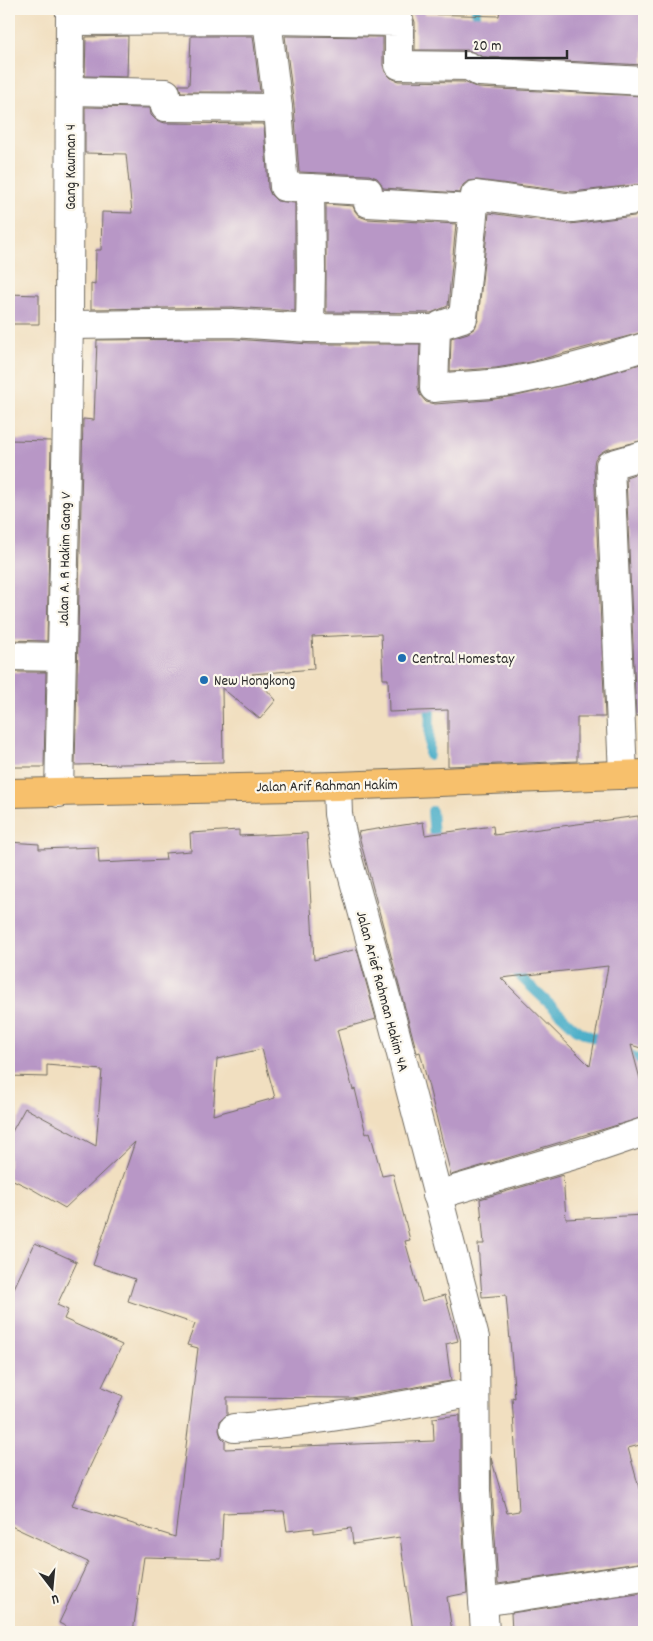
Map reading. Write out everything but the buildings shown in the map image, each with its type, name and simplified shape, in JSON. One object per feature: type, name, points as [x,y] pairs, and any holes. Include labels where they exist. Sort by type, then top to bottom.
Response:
[{"type":"main road","name":"Jalan Arif Rahman Hakim","points":[[9,793],[337,786],[634,774]]},
{"type":"street","points":[[70,15],[399,22],[399,65],[644,81]]},
{"type":"street","name":"Gang Kauman 4","points":[[69,325],[70,15]]},
{"type":"street","points":[[267,20],[278,108],[284,187],[368,191],[368,203],[468,209]]},
{"type":"street","points":[[70,91],[166,93],[166,107],[278,108]]},
{"type":"street","points":[[310,188],[310,328]]},
{"type":"street","points":[[69,325],[232,324],[310,328],[445,324],[463,318],[468,209],[475,196],[572,208],[644,198]]},
{"type":"street","points":[[445,324],[434,388],[518,380],[604,360],[644,347]]},
{"type":"street","name":"Jalan A. R Hakim Gang V","points":[[59,793],[69,325]]},
{"type":"street","points":[[634,774],[610,465],[644,455]]},
{"type":"street","points":[[9,656],[62,657]]},
{"type":"street","name":"Jalan Arief Rahman Hakim 4A","points":[[337,786],[338,814],[346,852],[389,1008],[475,1338],[476,1491],[485,1632]]},
{"type":"street","points":[[437,1195],[588,1151],[644,1132]]},
{"type":"street","points":[[234,1428],[287,1424],[363,1413],[475,1392]]},
{"type":"street","points":[[483,1602],[644,1578]]},
{"type":"waterway","points":[[475,68],[476,9]]},
{"type":"waterway","points":[[429,755],[430,699]]},
{"type":"waterway","points":[[432,811],[435,848]]},
{"type":"waterway","points":[[510,967],[577,1030],[607,1044]]},
{"type":"waterway","points":[[623,1051],[644,1062]]},
{"type":"place","name":"Central Homestay","points":[[402,658]]},
{"type":"place","name":"New Hongkong","points":[[204,680]]}]
